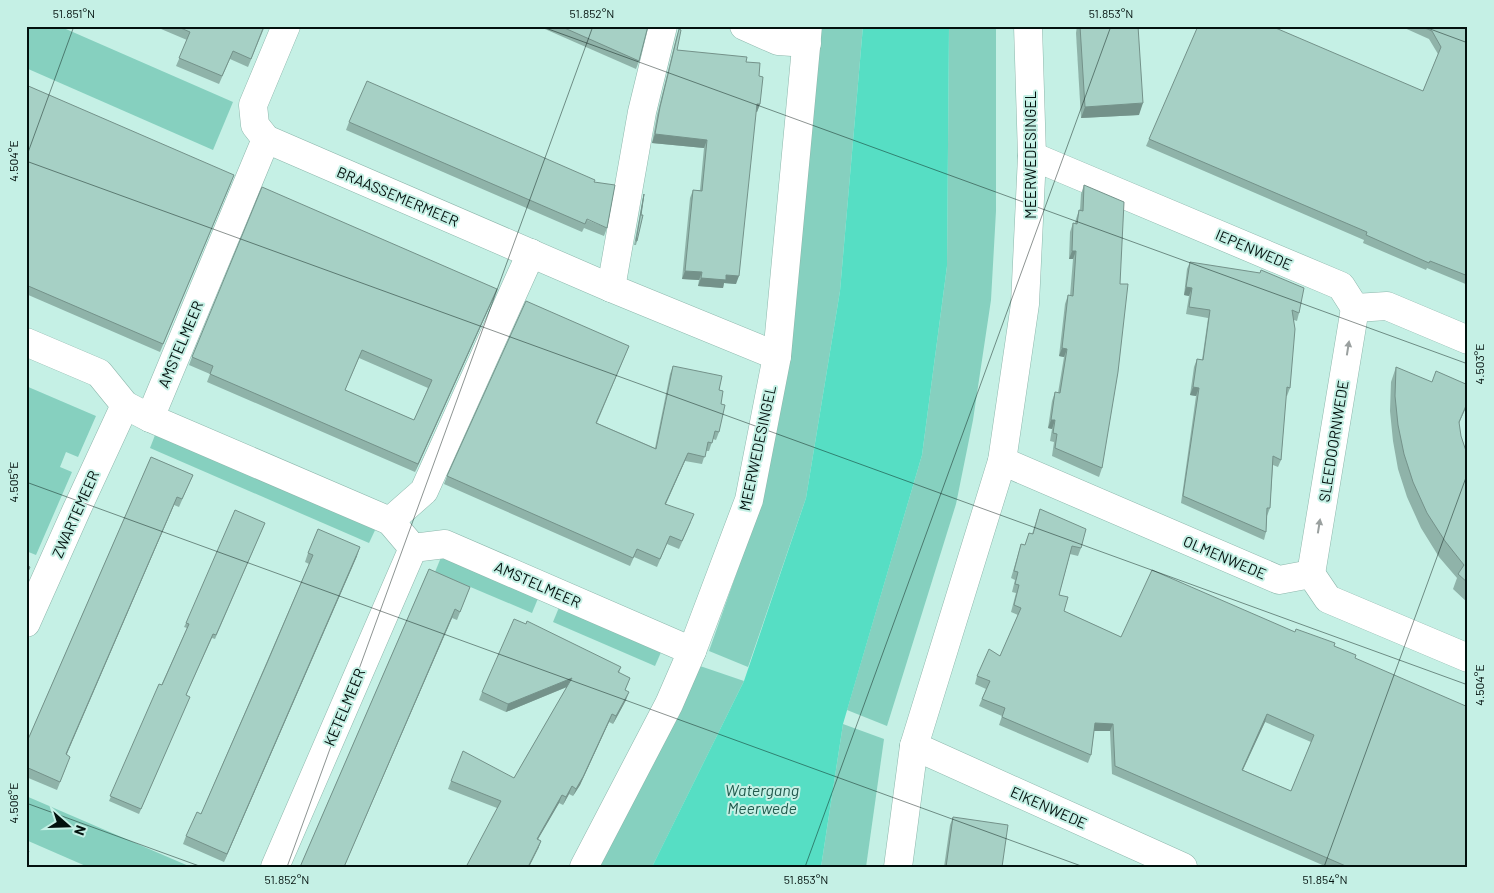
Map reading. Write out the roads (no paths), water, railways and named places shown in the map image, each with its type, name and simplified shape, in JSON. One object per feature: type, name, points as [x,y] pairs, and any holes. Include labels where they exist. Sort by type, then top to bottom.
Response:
[{"type":"street","points":[[266,138],[254,125],[253,106],[286,26]]},
{"type":"street","points":[[611,288],[642,112],[663,26]]},
{"type":"street","points":[[744,26],[778,41],[807,34]]},
{"type":"street","name":"MEERWEDESINGEL","points":[[898,867],[914,746],[1002,461],[1025,304],[1032,156],[1028,26]]},
{"type":"street","name":"MEERWEDESINGEL","points":[[584,867],[669,704],[692,652],[749,500],[777,356],[807,34]]},
{"type":"street","name":"BRAASSEMERMEER","points":[[266,138],[611,288],[777,356]]},
{"type":"street","name":"AMSTELMEER","points":[[150,418],[266,138]]},
{"type":"street","name":"IEPENWEDE","points":[[1032,156],[1342,286],[1355,308]]},
{"type":"street","points":[[390,521],[424,491],[531,252]]},
{"type":"street","points":[[1355,308],[1387,306],[1468,340]]},
{"type":"street","name":"SLEEDOORNWEDE","points":[[1311,574],[1355,308]]},
{"type":"street","points":[[26,342],[99,373],[125,405],[150,418],[390,521],[413,548]]},
{"type":"street","name":"ZWARTEMEER","points":[[26,623],[125,405]]},
{"type":"street","name":"OLMENWEDE","points":[[1002,461],[1279,580],[1311,574]]},
{"type":"street","name":"AMSTELMEER","points":[[413,548],[445,544],[692,652]]},
{"type":"street","name":"KETELMEER","points":[[275,867],[413,548]]},
{"type":"street","points":[[1311,574],[1328,599],[1468,658]]},
{"type":"street","name":"EIKENWEDE","points":[[914,746],[1183,867]]},
{"type":"water","name":"Watergang Meerwede","points":[[863,26],[949,26],[947,266],[922,455],[843,724],[821,867],[652,867],[744,681],[806,498],[840,291]]}]
